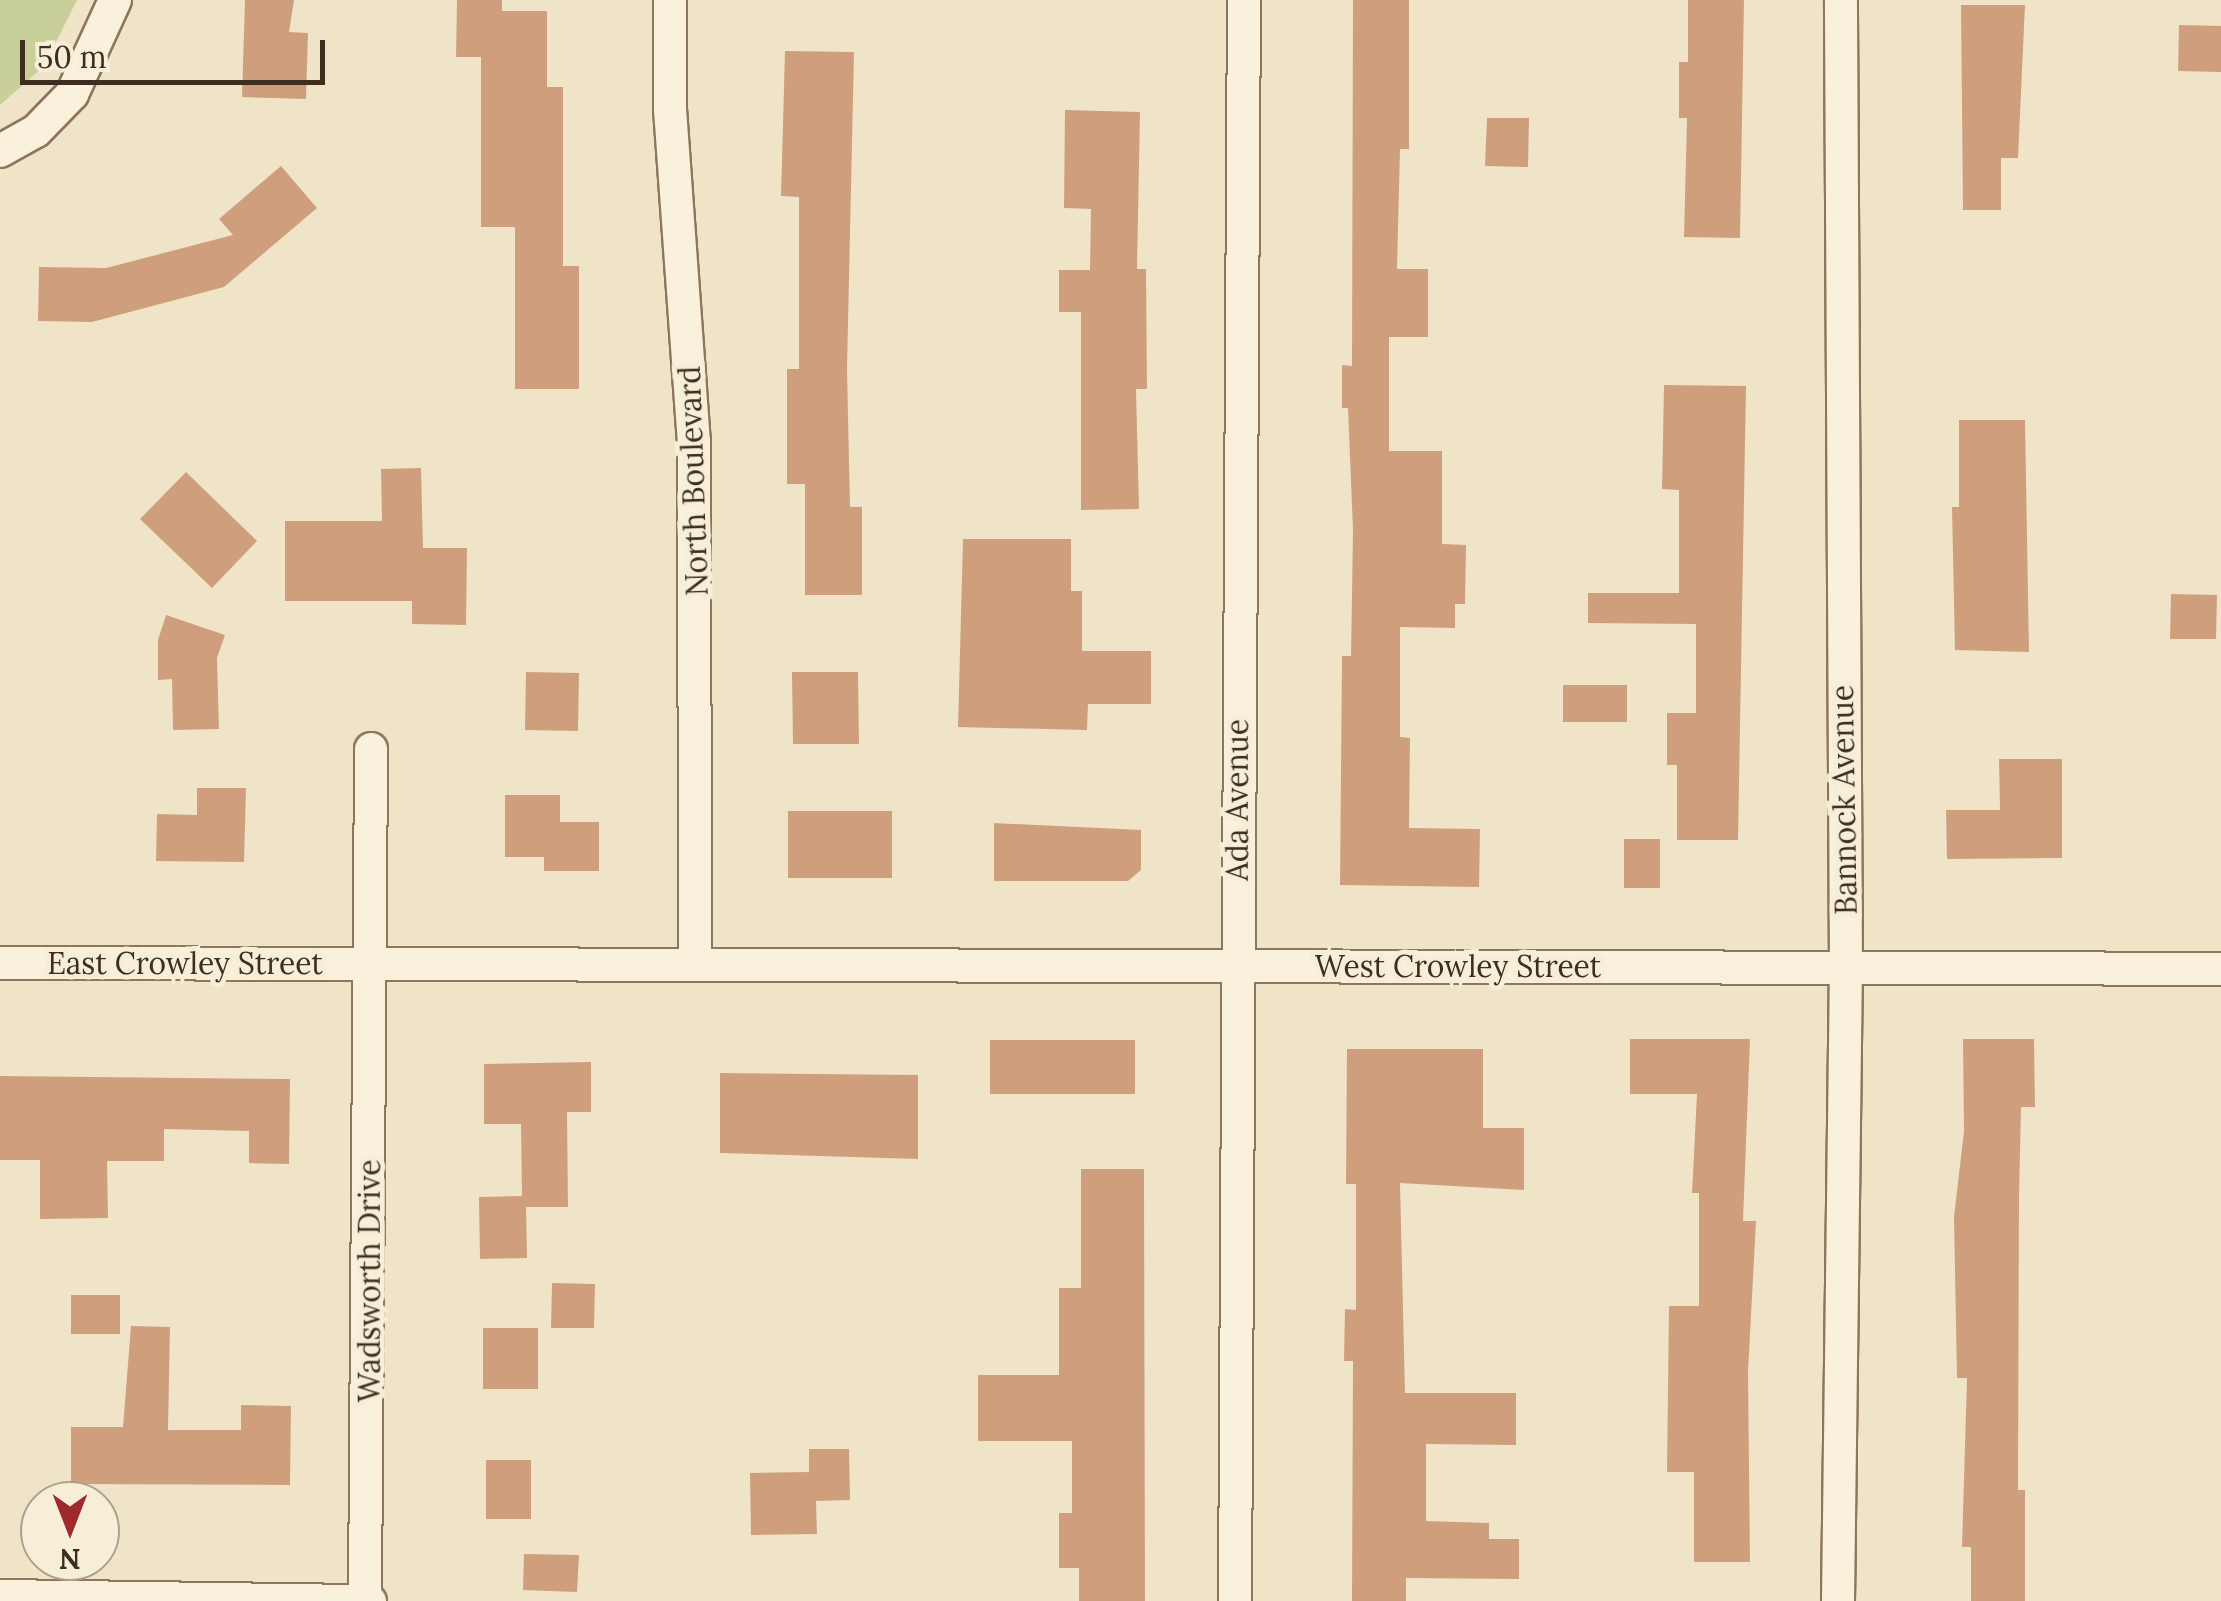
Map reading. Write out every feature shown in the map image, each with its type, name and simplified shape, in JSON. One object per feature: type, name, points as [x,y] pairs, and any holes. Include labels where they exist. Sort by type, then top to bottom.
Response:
[{"type":"street","points":[[0,151],[36,130],[72,94],[115,0]]},
{"type":"street","name":"North Boulevard","points":[[670,0],[670,109],[694,441],[695,963]]},
{"type":"street","name":"Ada Avenue","points":[[1235,1601],[1244,0]]},
{"type":"street","name":"Bannock Avenue","points":[[1838,1601],[1846,967],[1841,0]]},
{"type":"street","points":[[370,964],[371,749]]},
{"type":"street","name":"East Crowley Street","points":[[0,963],[695,963]]},
{"type":"street","name":"West Crowley Street","points":[[695,963],[2221,968]]},
{"type":"street","name":"Wadsworth Drive","points":[[0,1596],[368,1599],[370,964]]},
{"type":"green space","points":[[0,0],[77,0],[44,66],[0,105]]},
{"type":"building","points":[[245,0],[294,0],[289,32],[308,33],[306,99],[242,97]]},
{"type":"building","points":[[457,0],[502,0],[502,11],[547,11],[547,87],[563,87],[563,266],[579,266],[579,389],[515,389],[515,227],[481,227],[481,57],[456,57]]},
{"type":"building","points":[[1353,0],[1409,0],[1409,149],[1400,149],[1397,269],[1428,269],[1428,337],[1389,337],[1389,451],[1442,451],[1442,544],[1466,545],[1465,604],[1455,604],[1455,628],[1400,627],[1400,737],[1410,738],[1409,828],[1480,829],[1479,887],[1340,885],[1342,656],[1351,656],[1353,530],[1348,408],[1342,408],[1342,365],[1352,366]]},
{"type":"building","points":[[1688,0],[1744,0],[1740,238],[1684,237],[1687,118],[1679,118],[1679,62],[1688,62]]},
{"type":"building","points":[[1961,5],[2025,5],[2018,158],[2001,158],[2001,210],[1963,210]]},
{"type":"building","points":[[2179,25],[2221,26],[2221,72],[2178,71]]},
{"type":"building","points":[[785,51],[854,52],[847,369],[850,507],[862,507],[862,595],[805,595],[805,484],[787,484],[787,369],[799,369],[799,197],[781,196]]},
{"type":"building","points":[[1065,110],[1140,112],[1137,269],[1146,269],[1147,389],[1136,389],[1139,509],[1081,510],[1081,312],[1059,312],[1059,270],[1090,270],[1091,209],[1064,208]]},
{"type":"building","points":[[1487,118],[1529,118],[1528,167],[1485,166]]},
{"type":"building","points":[[281,166],[317,208],[224,287],[92,322],[38,321],[39,267],[106,268],[233,235],[219,219]]},
{"type":"building","points":[[1664,385],[1746,386],[1738,840],[1677,840],[1677,765],[1667,765],[1667,713],[1696,713],[1696,624],[1588,623],[1588,593],[1679,593],[1679,490],[1662,489]]},
{"type":"building","points":[[1959,420],[2025,420],[2029,652],[1955,650],[1952,507],[1959,507]]},
{"type":"building","points":[[421,468],[423,548],[467,548],[466,625],[412,624],[412,601],[285,601],[285,521],[382,521],[381,469]]},
{"type":"building","points":[[186,472],[257,541],[212,588],[140,519]]},
{"type":"building","points":[[963,539],[1071,539],[1071,591],[1082,591],[1082,651],[1151,651],[1151,704],[1088,704],[1087,730],[958,727]]},
{"type":"building","points":[[2171,594],[2217,595],[2216,639],[2170,639]]},
{"type":"building","points":[[166,615],[225,635],[217,658],[219,729],[173,730],[172,679],[158,680],[158,640]]},
{"type":"building","points":[[526,672],[579,673],[578,731],[525,730]]},
{"type":"building","points":[[792,672],[858,672],[859,744],[793,744]]},
{"type":"building","points":[[1563,685],[1627,685],[1627,722],[1563,722]]},
{"type":"building","points":[[1999,759],[2062,759],[2062,858],[1947,859],[1946,810],[2000,810]]},
{"type":"building","points":[[197,788],[246,788],[244,862],[156,861],[157,814],[197,815]]},
{"type":"building","points":[[505,795],[560,795],[560,822],[599,822],[599,871],[544,871],[544,857],[505,857]]},
{"type":"building","points":[[788,811],[892,811],[892,878],[788,878]]},
{"type":"building","points":[[994,823],[1141,830],[1141,870],[1128,881],[994,881]]},
{"type":"building","points":[[1624,839],[1660,839],[1660,888],[1624,888]]},
{"type":"building","points":[[1630,1039],[1750,1039],[1743,1221],[1756,1221],[1748,1372],[1750,1562],[1694,1562],[1694,1472],[1667,1472],[1669,1306],[1699,1306],[1699,1193],[1692,1193],[1697,1094],[1630,1094]]},
{"type":"building","points":[[1963,1039],[2034,1039],[2035,1107],[2021,1107],[2019,1196],[2018,1490],[2025,1490],[2025,1601],[1971,1601],[1971,1547],[1962,1547],[1967,1378],[1957,1378],[1954,1217],[1964,1131]]},
{"type":"building","points":[[990,1040],[1135,1040],[1135,1094],[990,1094]]},
{"type":"building","points":[[1347,1049],[1483,1049],[1483,1128],[1524,1128],[1524,1190],[1400,1183],[1405,1393],[1516,1393],[1516,1445],[1426,1444],[1426,1521],[1489,1523],[1489,1539],[1519,1539],[1519,1579],[1406,1578],[1406,1601],[1352,1601],[1353,1361],[1344,1361],[1345,1309],[1356,1310],[1356,1184],[1346,1184]]},
{"type":"building","points":[[591,1062],[591,1112],[567,1112],[568,1207],[526,1207],[527,1258],[480,1259],[479,1197],[522,1196],[521,1124],[484,1124],[484,1064]]},
{"type":"building","points":[[720,1073],[918,1075],[918,1159],[720,1153]]},
{"type":"building","points":[[0,1076],[290,1079],[289,1164],[249,1163],[249,1131],[164,1129],[164,1161],[107,1161],[108,1218],[40,1219],[40,1160],[0,1160]]},
{"type":"building","points":[[1081,1169],[1144,1169],[1145,1601],[1079,1601],[1079,1568],[1059,1568],[1059,1513],[1072,1513],[1072,1441],[978,1441],[978,1375],[1059,1375],[1059,1288],[1081,1288]]},
{"type":"building","points":[[552,1283],[595,1284],[594,1328],[551,1328]]},
{"type":"building","points":[[71,1295],[120,1295],[120,1334],[71,1334]]},
{"type":"building","points":[[131,1326],[170,1327],[168,1430],[241,1430],[241,1405],[291,1406],[290,1485],[71,1481],[71,1427],[123,1427]]},
{"type":"building","points":[[483,1328],[538,1328],[538,1389],[483,1389]]},
{"type":"building","points":[[809,1449],[849,1449],[850,1500],[816,1501],[817,1534],[751,1535],[750,1473],[809,1472]]},
{"type":"building","points":[[486,1460],[531,1460],[531,1519],[486,1519]]},
{"type":"building","points":[[524,1554],[579,1555],[577,1592],[523,1590]]}]
